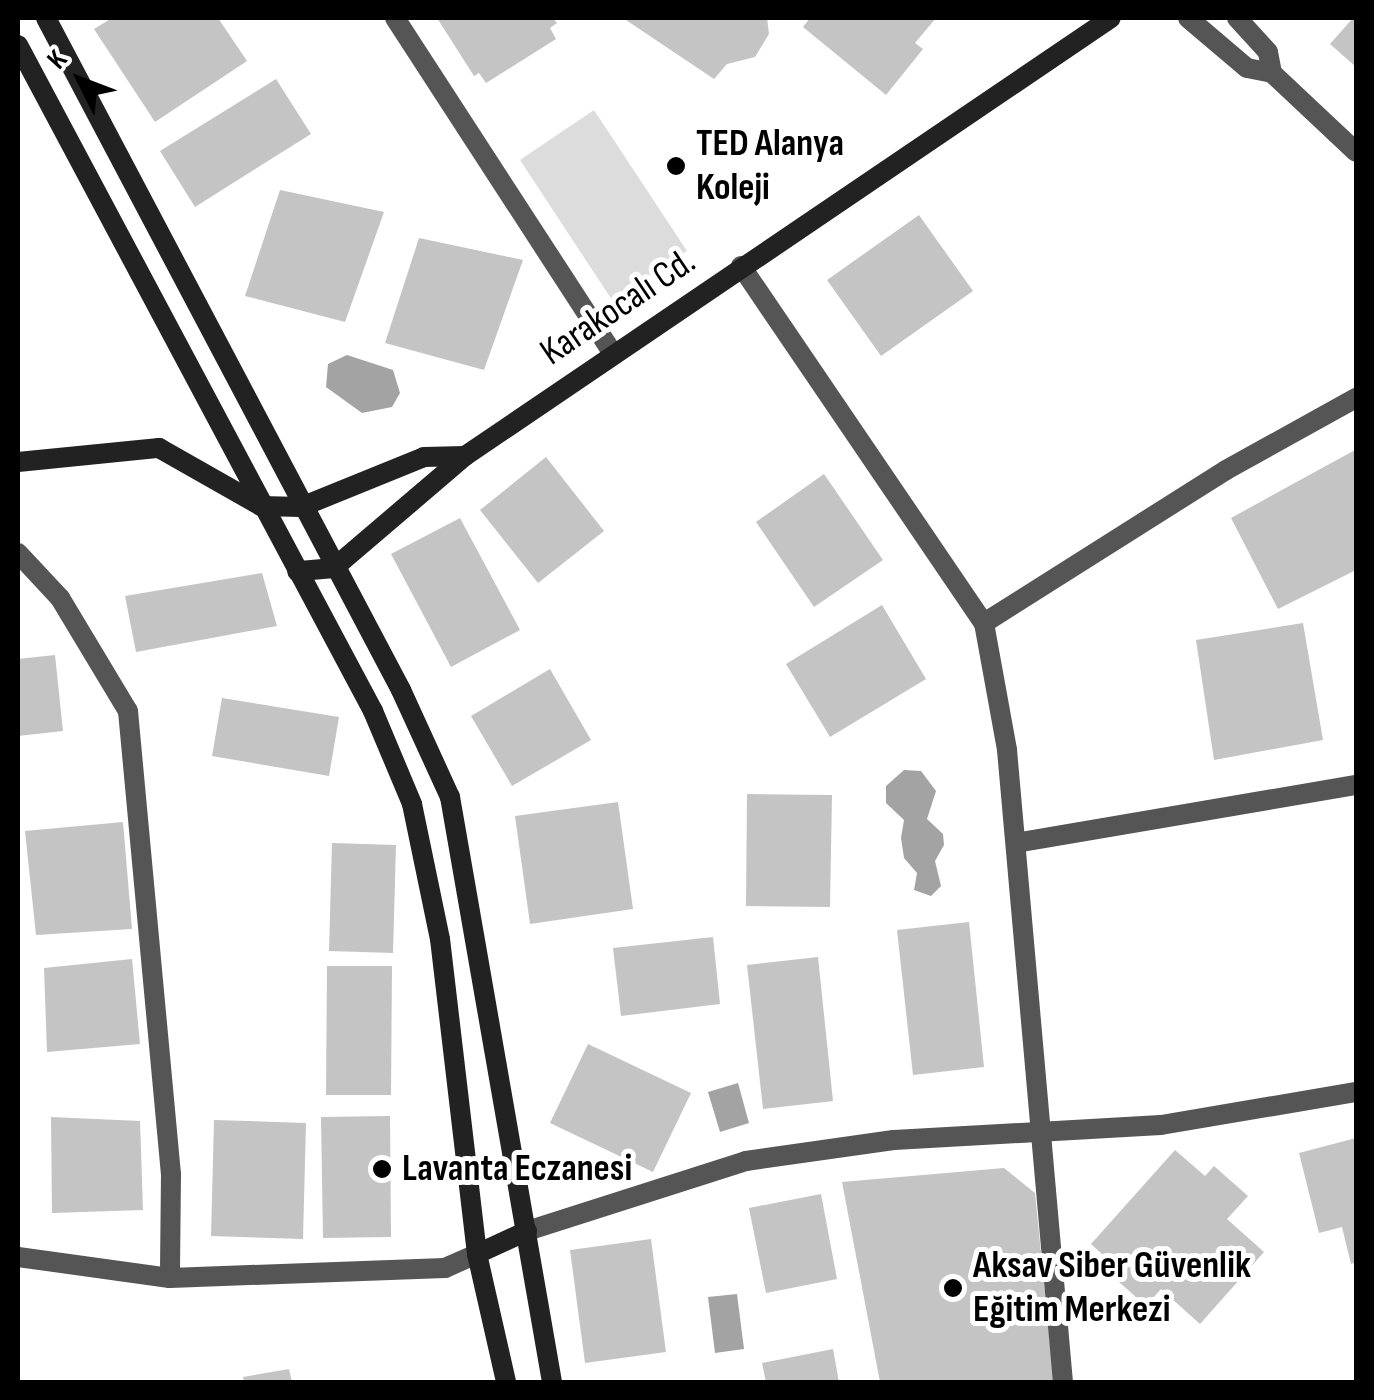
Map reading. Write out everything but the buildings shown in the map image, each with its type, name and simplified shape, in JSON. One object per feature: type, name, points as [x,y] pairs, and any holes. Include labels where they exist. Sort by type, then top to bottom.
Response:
[{"type":"street","points":[[46,18],[450,797],[552,1382]]},
{"type":"street","points":[[395,18],[612,352]]},
{"type":"street","name":"Karakocalı Cd.","points":[[334,568],[465,456],[612,352],[1112,18]]},
{"type":"street","points":[[1188,18],[1247,68],[1272,73],[1356,152]]},
{"type":"street","points":[[1238,18],[1268,52],[1272,73]]},
{"type":"street","points":[[18,45],[373,710],[412,804],[440,940],[477,1254],[506,1382]]},
{"type":"street","points":[[741,266],[984,623],[1016,843],[1036,1130],[1063,1382]]},
{"type":"street","points":[[984,623],[1226,470],[1356,398]]},
{"type":"street","points":[[18,462],[160,448],[262,506]]},
{"type":"street","name":"Karakocalı Cd.","points":[[262,506],[300,507],[424,458],[465,456]]},
{"type":"street","points":[[18,554],[60,598],[128,711],[170,1174],[170,1278]]},
{"type":"street","points":[[297,571],[334,568]]},
{"type":"street","points":[[1016,843],[1356,785]]},
{"type":"street","points":[[18,1256],[170,1278],[446,1268],[527,1231],[746,1161],[894,1140],[1161,1125],[1356,1092]]},
{"type":"shaded area","points":[[594,110],[687,251],[612,300],[520,160]]},
{"type":"shaded area","points":[[347,355],[393,370],[400,393],[392,407],[362,413],[326,387],[328,364]]},
{"type":"shaded area","points":[[904,770],[921,771],[936,791],[927,819],[943,834],[944,845],[935,861],[941,886],[931,896],[914,890],[917,873],[904,858],[901,838],[904,820],[886,803],[886,786]]},
{"type":"shaded area","points":[[738,1083],[749,1123],[720,1132],[708,1092]]},
{"type":"shaded area","points":[[737,1294],[744,1349],[715,1353],[708,1297]]},
{"type":"place","name":"TED Alanya Koleji","points":[[676,166]]},
{"type":"place","name":"Lavanta Eczanesi","points":[[382,1169]]},
{"type":"place","name":"Aksav Siber Güvenlik Eğitim Merkezi","points":[[953,1288]]}]
